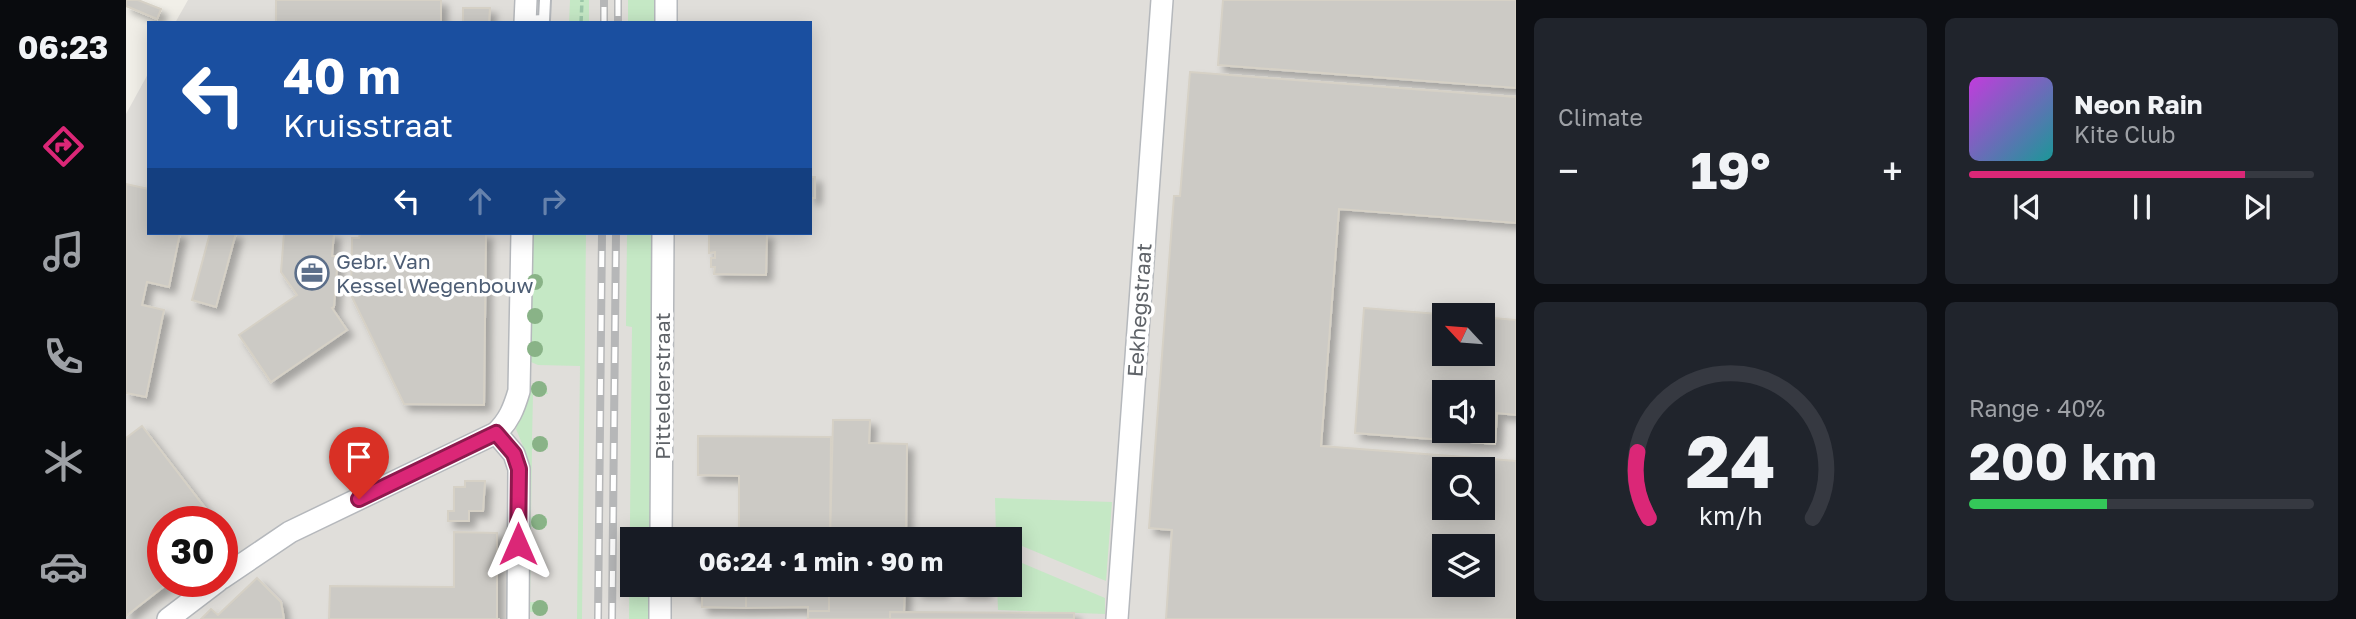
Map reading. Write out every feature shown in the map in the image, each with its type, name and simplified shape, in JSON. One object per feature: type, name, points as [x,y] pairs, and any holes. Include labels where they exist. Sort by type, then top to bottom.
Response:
[{"type":"street","points":[[666,0],[666,21]]},
{"type":"street","name":"Eekhegstraat","points":[[1116,619],[1162,0]]},
{"type":"street","points":[[238,567],[290,532],[496,433],[506,424],[519,391],[522,235]]},
{"type":"street","name":"Pittelderstraat","points":[[661,527],[663,235]]},
{"type":"street","points":[[496,433],[514,454],[519,469],[518,619]]},
{"type":"street","points":[[168,619],[197,597]]},
{"type":"street","points":[[660,597],[660,619]]},
{"type":"lane","points":[[525,15],[544,20],[545,0]]},
{"type":"path","points":[[581,21],[582,0]]},
{"type":"shaded area","points":[[188,0],[1516,0],[1516,619],[126,619],[126,114],[147,76],[147,235],[812,235],[812,21],[176,21]]},
{"type":"green space","points":[[570,0],[589,0],[589,21],[569,21]]},
{"type":"green space","points":[[628,0],[655,0],[654,21],[628,21]]},
{"type":"green space","points":[[531,235],[586,235],[582,619],[577,619],[580,366],[538,365],[531,362]]},
{"type":"green space","points":[[627,235],[653,235],[650,527],[630,527],[632,327],[626,326]]},
{"type":"green space","points":[[534,383],[545,386],[548,394],[533,394],[532,440],[548,440],[548,449],[532,449],[531,517],[547,518],[547,526],[531,527],[530,602],[546,603],[546,612],[530,612],[530,619],[525,619],[527,456],[516,429],[518,418],[528,401],[528,391]]},
{"type":"green space","points":[[995,498],[1112,502],[1106,581],[1022,546],[1022,527],[996,527]]},
{"type":"green space","points":[[1022,563],[1105,598],[1105,614],[998,610],[997,597],[1022,597]]},
{"type":"green space","points":[[629,597],[650,597],[649,619],[629,619]]},
{"type":"building","points":[[126,0],[138,0],[161,9],[157,19],[126,6]]},
{"type":"building","points":[[276,0],[441,0],[441,21],[276,21]]},
{"type":"building","points":[[1223,0],[1516,0],[1516,88],[1218,65]]},
{"type":"building","points":[[463,8],[490,8],[489,21],[463,21]]},
{"type":"building","points":[[1190,72],[1516,97],[1516,223],[1339,209],[1321,446],[1464,457],[1432,457],[1432,520],[1495,520],[1495,459],[1516,461],[1516,619],[1166,619],[1172,530],[1149,528],[1174,196],[1180,196]]},
{"type":"building","points":[[812,177],[815,177],[815,198],[812,198]]},
{"type":"building","points":[[126,184],[147,189],[147,235],[180,235],[169,287],[147,282],[142,305],[164,310],[146,397],[126,393]]},
{"type":"building","points":[[209,235],[235,235],[216,307],[192,300]]},
{"type":"building","points":[[284,235],[334,235],[332,256],[338,256],[332,308],[347,330],[271,382],[239,335],[297,295],[281,272]]},
{"type":"building","points":[[360,235],[486,235],[484,405],[404,404],[351,295],[352,238],[359,238]]},
{"type":"building","points":[[709,235],[767,235],[766,275],[714,274],[715,267],[711,267],[711,258],[715,258],[715,252],[709,253]]},
{"type":"building","points":[[1364,308],[1432,313],[1432,366],[1495,366],[1495,318],[1516,320],[1516,415],[1497,413],[1495,444],[1482,443],[1495,443],[1495,380],[1432,380],[1432,439],[1355,433]]},
{"type":"building","points":[[833,420],[870,420],[869,443],[907,444],[906,527],[830,527]]},
{"type":"building","points":[[142,426],[204,506],[147,506],[147,597],[150,597],[126,616],[126,438]]},
{"type":"building","points":[[698,436],[831,437],[830,527],[739,527],[739,476],[698,475]]},
{"type":"building","points":[[465,481],[485,481],[483,511],[469,511],[469,521],[448,521],[448,511],[454,511],[454,487],[465,487]]},
{"type":"building","points":[[454,532],[497,533],[497,619],[329,619],[330,586],[454,587]]},
{"type":"building","points":[[257,578],[281,602],[284,619],[201,619],[211,609],[218,615]]},
{"type":"building","points":[[702,597],[746,597],[746,608],[702,607]]},
{"type":"building","points":[[746,597],[829,597],[829,611],[808,611],[808,607],[746,608]]},
{"type":"building","points":[[829,597],[905,597],[904,612],[890,612],[890,619],[808,619],[808,611],[829,611]]},
{"type":"building","points":[[890,612],[1074,613],[1074,619],[890,619]]},
{"type":"railway","points":[[604,0],[604,21]]},
{"type":"railway","points":[[618,0],[618,21]]},
{"type":"railway","points":[[598,619],[602,235]]},
{"type":"railway","points":[[612,619],[616,235]]},
{"type":"place","name":"Gebr. Van Kessel Wegenbouw","points":[[312,273]]},
{"type":"route","points":[[359,499],[496,433],[514,454],[519,469],[518,544]]}]
